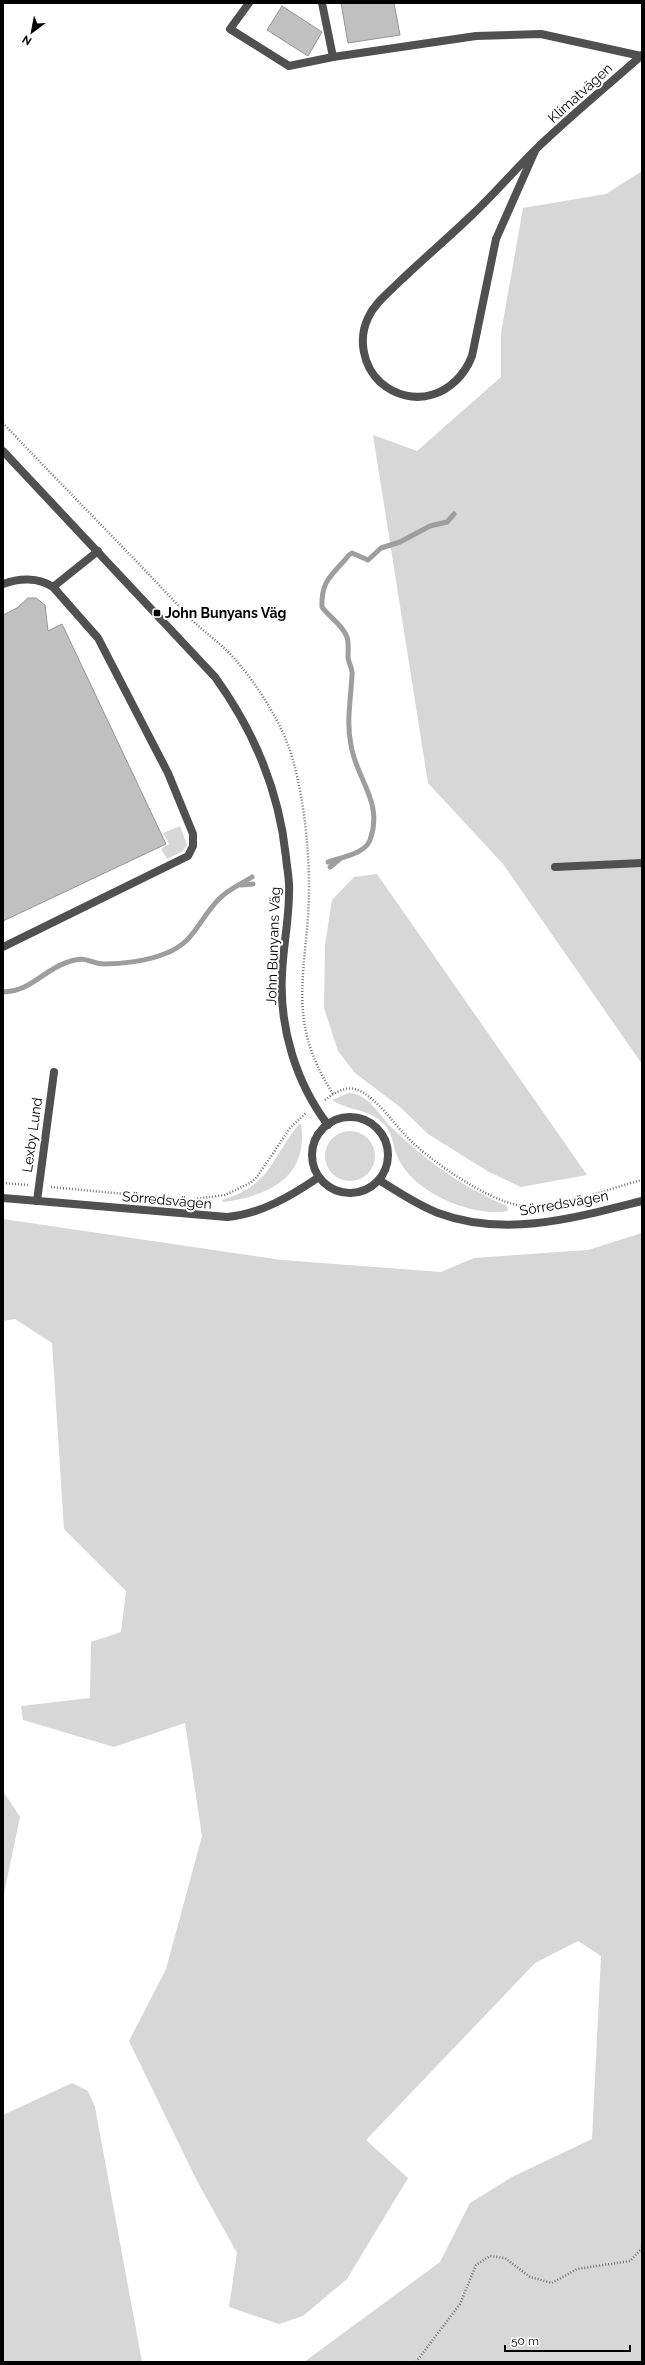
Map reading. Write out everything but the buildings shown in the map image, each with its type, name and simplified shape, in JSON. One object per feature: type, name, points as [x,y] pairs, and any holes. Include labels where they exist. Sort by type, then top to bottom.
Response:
[{"type":"street","points":[[249,3],[230,29],[289,66],[334,57],[476,36],[541,34],[641,55]]},
{"type":"street","points":[[322,3],[334,57]]},
{"type":"street","name":"Klimatvägen","points":[[535,151],[496,239],[472,356],[466,371],[450,387],[437,394],[413,397],[394,392],[375,377],[364,354],[362,336],[370,313],[405,277],[473,214],[535,151],[641,55]]},
{"type":"street","name":"John Bunyans Väg","points":[[3,451],[215,677],[232,701],[262,756],[276,796],[284,831],[290,892],[282,974],[284,1020],[297,1069],[314,1107],[328,1125]]},
{"type":"street","points":[[53,587],[98,551]]},
{"type":"street","points":[[3,584],[11,581],[37,580],[53,587],[98,638],[168,773],[193,834],[193,846],[188,856],[3,946]]},
{"type":"street","points":[[555,867],[642,863]]},
{"type":"street","name":"Lexby Lund","points":[[37,1201],[54,1072]]},
{"type":"street","points":[[354,1117],[367,1121],[378,1129],[386,1141],[388,1154],[386,1168],[379,1180],[366,1190],[348,1193],[332,1188],[319,1177],[312,1160],[313,1149],[319,1133],[328,1125],[340,1118],[354,1117]]},
{"type":"street","name":"Sörredsvägen","points":[[3,1198],[202,1216],[238,1216],[266,1207],[319,1177]]},
{"type":"street","name":"Sörredsvägen","points":[[379,1180],[416,1203],[438,1213],[487,1224],[537,1224],[584,1216],[642,1201]]},
{"type":"path","points":[[3,423],[190,618],[233,657],[284,732],[295,766],[304,824],[309,885],[301,991],[302,1014],[306,1038],[313,1057],[333,1094]]},
{"type":"path","points":[[3,1183],[187,1200],[225,1196],[250,1183],[257,1177],[290,1128],[314,1107],[333,1094],[350,1088],[357,1089],[374,1102],[409,1140],[444,1167],[486,1192],[517,1205],[544,1205],[642,1180]]},
{"type":"path","points":[[416,2362],[460,2304],[476,2265],[490,2256],[505,2258],[530,2277],[552,2283],[576,2269],[630,2261],[642,2248]]},
{"type":"shaded area","points":[[642,171],[642,1064],[503,864],[428,783],[373,435],[417,451],[501,377],[501,333],[523,208],[606,194]]},
{"type":"shaded area","points":[[180,826],[187,845],[183,851],[167,859],[161,849],[169,844],[163,833]]},
{"type":"shaded area","points":[[377,874],[587,1175],[521,1187],[489,1172],[428,1134],[400,1107],[355,1073],[338,1051],[324,1008],[325,945],[332,900],[354,877]]},
{"type":"shaded area","points":[[348,1093],[355,1094],[367,1101],[392,1128],[432,1162],[460,1182],[507,1206],[508,1211],[493,1212],[477,1210],[445,1200],[430,1192],[406,1171],[396,1154],[390,1132],[384,1124],[372,1115],[339,1104],[332,1100]]},
{"type":"shaded area","points":[[299,1124],[301,1124],[302,1143],[299,1158],[292,1171],[282,1181],[270,1189],[255,1195],[223,1202],[222,1200],[238,1194],[260,1179],[268,1170]]},
{"type":"shaded area","points":[[350,1131],[359,1133],[370,1142],[375,1156],[373,1165],[364,1176],[350,1181],[341,1179],[330,1170],[325,1156],[327,1147],[336,1136]]},
{"type":"shaded area","points":[[3,1219],[282,1260],[441,1272],[474,1258],[588,1250],[642,1233],[642,2362],[304,2362],[440,2262],[470,2203],[512,2177],[592,2139],[601,1956],[578,1941],[535,1963],[366,2140],[408,2178],[347,2279],[303,2316],[279,2324],[229,2307],[237,2253],[197,2181],[129,2041],[166,1969],[202,1836],[185,1723],[114,1747],[23,1720],[21,1706],[90,1698],[91,1642],[121,1632],[126,1591],[64,1529],[52,1343],[15,1319],[3,1321]]},
{"type":"shaded area","points":[[3,1791],[20,1817],[3,1898]]},
{"type":"shaded area","points":[[72,2083],[88,2091],[95,2107],[142,2362],[3,2362],[3,2115]]},
{"type":"waterway","points":[[328,862],[358,852],[367,845],[370,840],[374,814],[368,791],[358,769],[351,745],[349,719],[352,673],[348,658],[348,639],[339,624],[322,607],[322,598],[326,584],[333,573],[352,553],[368,560],[381,548],[400,542],[430,526],[447,522],[454,514]]},
{"type":"waterway","points":[[330,867],[340,859]]},
{"type":"waterway","points":[[3,992],[22,988],[51,970],[75,960],[80,959],[99,964],[126,963],[150,959],[164,954],[183,944],[222,896],[252,877]]},
{"type":"waterway","points":[[241,885],[253,884]]},
{"type":"place","name":"John Bunyans Väg","points":[[157,613]]}]
